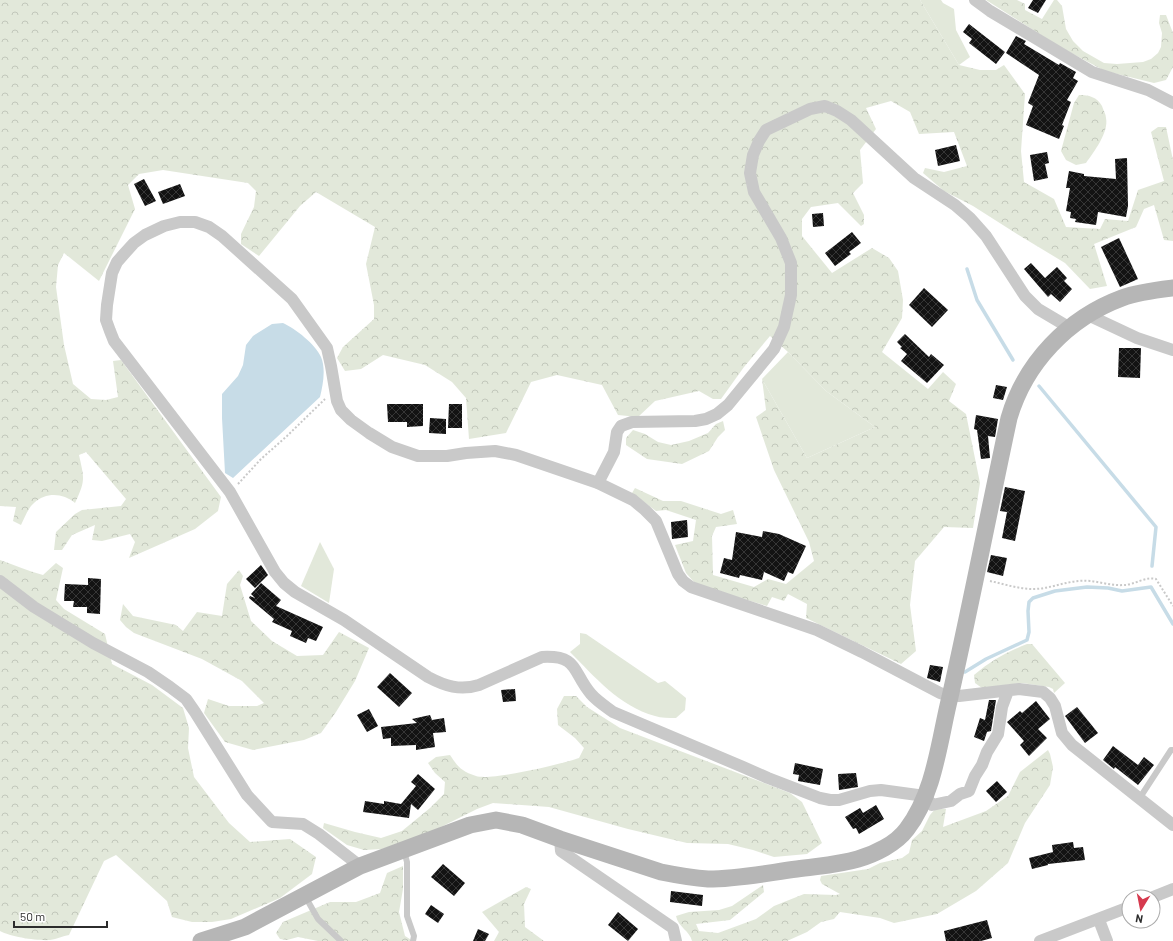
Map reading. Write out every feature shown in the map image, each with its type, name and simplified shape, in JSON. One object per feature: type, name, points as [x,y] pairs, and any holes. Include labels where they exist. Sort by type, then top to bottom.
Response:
[{"type":"street","points":[[975,0],[990,11],[1092,72],[1148,90],[1173,103]]},
{"type":"street","points":[[598,483],[614,452],[617,432],[621,426],[632,422],[695,421],[706,419],[717,414],[728,405],[774,349],[784,327],[791,294],[791,263],[782,238],[754,192],[750,173],[753,155],[759,140],[766,130],[810,109],[825,106],[837,111],[851,120],[914,178],[965,213],[986,236],[1025,296],[1038,309],[1070,328]]},
{"type":"street","points":[[1008,691],[1002,707],[998,734],[987,752],[968,791],[960,794],[951,801],[932,805],[925,796],[881,790],[870,791],[839,800],[820,798],[768,778],[613,712],[600,703],[590,693],[576,668],[565,659],[553,656],[542,657],[471,688],[442,685],[344,620],[295,592],[284,583],[272,567],[230,492],[114,341],[106,320],[112,273],[117,262],[134,243],[145,235],[164,226],[180,222],[195,222],[208,227],[222,236],[292,299],[327,348],[332,366],[335,390],[341,410],[351,420],[380,440],[405,452],[418,456],[495,451],[516,455],[598,483],[633,500],[656,521],[678,574],[683,581],[691,587],[816,630],[862,652],[940,693],[950,696],[959,696],[1018,689],[1043,692],[1050,698],[1055,706],[1062,733],[1072,745],[1173,825]]},
{"type":"street","points":[[202,941],[245,927],[360,866],[404,851],[470,825],[496,820],[522,825],[661,872],[708,879],[742,877],[857,859],[874,853],[892,843],[906,830],[925,796],[932,774],[1009,418],[1014,401],[1037,362],[1056,339],[1088,315],[1123,298],[1139,293],[1173,288]]},
{"type":"street","points":[[1088,315],[1137,338],[1173,350]]},
{"type":"street","points":[[0,581],[34,607],[93,644],[148,672],[186,699],[196,712],[248,795],[272,822],[302,824],[319,834],[360,866]]},
{"type":"street","points":[[560,839],[561,851],[673,928],[676,941]]},
{"type":"street","points":[[1161,894],[1173,889]]},
{"type":"street","points":[[1040,941],[1121,910]]},
{"type":"street","points":[[1098,920],[1108,941]]},
{"type":"lane","points":[[1139,799],[1171,750],[1173,750]]},
{"type":"lane","points":[[404,851],[407,862],[407,916],[414,936],[413,941]]},
{"type":"lane","points":[[305,896],[318,918],[342,941]]},
{"type":"path","points":[[230,492],[261,459],[335,390]]},
{"type":"path","points":[[975,578],[1032,589],[1048,587],[1070,581],[1090,581],[1124,585],[1152,578],[1156,579],[1173,606]]},
{"type":"green space","points":[[0,0],[920,0],[959,65],[980,70],[996,70],[1004,65],[1025,94],[1021,151],[1024,182],[1054,199],[1066,227],[1100,229],[1105,219],[1128,221],[1138,190],[1164,181],[1151,132],[1158,127],[1166,127],[1173,160],[1173,241],[1164,240],[1154,205],[1144,209],[1136,227],[1094,244],[1107,286],[1090,289],[1065,263],[973,206],[944,191],[923,173],[925,168],[944,172],[967,166],[954,132],[919,134],[910,112],[891,101],[866,108],[876,129],[860,150],[863,183],[853,193],[864,215],[864,224],[861,226],[838,203],[811,207],[802,219],[802,236],[832,273],[872,248],[889,258],[898,271],[903,300],[902,318],[882,352],[928,389],[943,372],[956,384],[949,401],[966,414],[980,483],[973,528],[944,527],[915,561],[910,605],[916,651],[901,664],[806,618],[807,604],[788,594],[784,601],[772,597],[767,606],[713,590],[694,582],[686,573],[675,545],[693,541],[696,520],[666,510],[656,511],[632,493],[635,488],[663,501],[681,501],[721,514],[733,510],[737,524],[716,527],[712,536],[713,575],[754,587],[768,579],[786,584],[814,561],[809,542],[774,470],[756,417],[766,410],[762,379],[807,458],[875,427],[826,391],[770,336],[744,367],[721,399],[713,399],[699,391],[655,401],[638,417],[618,415],[602,385],[557,375],[531,382],[506,433],[469,439],[466,398],[452,382],[425,365],[383,355],[361,369],[345,371],[337,358],[343,347],[374,319],[374,305],[366,264],[375,227],[316,192],[300,206],[259,256],[241,244],[241,234],[254,207],[256,191],[248,183],[163,170],[139,174],[128,185],[135,209],[99,281],[64,253],[58,265],[56,287],[64,345],[73,384],[91,399],[106,400],[118,397],[113,361],[121,360],[221,497],[218,511],[195,529],[129,558],[135,542],[130,534],[102,541],[92,540],[95,525],[72,535],[62,550],[54,550],[56,532],[75,514],[82,510],[121,506],[126,499],[86,452],[79,455],[83,479],[81,489],[75,503],[65,497],[54,495],[39,499],[32,505],[21,525],[13,521],[16,507],[0,506]]},
{"type":"green space","points":[[920,0],[941,0],[943,3],[954,9],[956,30],[970,57],[959,65]]},
{"type":"green space","points":[[986,0],[1017,0],[1025,4],[1025,10],[1042,19],[1054,0],[1057,0],[1062,6],[1066,29],[1073,41],[1083,51],[1104,63],[1117,64],[1143,62],[1151,59],[1158,53],[1161,47],[1162,33],[1159,23],[1160,15],[1166,15],[1173,33],[1173,67],[1166,80],[1154,83],[1105,71],[1060,47]]},
{"type":"green space","points":[[1079,95],[1086,95],[1098,100],[1106,116],[1106,124],[1100,142],[1086,163],[1076,165],[1066,160],[1061,151],[1074,103]]},
{"type":"green space","points":[[788,352],[826,391],[875,427],[807,458],[762,379]]},
{"type":"green space","points":[[723,421],[725,430],[718,437],[709,451],[682,464],[647,459],[626,445],[626,438],[633,430],[645,434],[658,442],[671,445],[689,441],[708,433],[716,424]]},
{"type":"green space","points":[[320,542],[334,569],[329,603],[301,586]]},
{"type":"green space","points":[[0,560],[43,575],[56,563],[63,568],[56,600],[64,609],[105,634],[112,664],[152,685],[183,708],[189,728],[188,748],[194,777],[229,823],[250,842],[290,839],[316,857],[312,874],[280,898],[231,919],[212,922],[192,922],[172,917],[167,901],[116,855],[104,861],[69,935],[50,940],[39,940],[17,937],[0,931]]},
{"type":"green space","points":[[239,570],[243,576],[240,585],[251,621],[272,641],[297,656],[323,655],[339,632],[369,648],[355,681],[321,733],[304,740],[253,750],[225,742],[204,713],[208,699],[229,706],[257,706],[264,703],[242,681],[202,659],[134,633],[120,620],[123,604],[133,616],[176,625],[183,631],[197,612],[222,616],[227,584]]},
{"type":"green space","points":[[580,633],[586,634],[658,683],[665,681],[686,698],[685,710],[676,718],[655,716],[630,705],[608,690],[570,652],[580,644]]},
{"type":"green space","points":[[1027,644],[1032,644],[1065,683],[1054,693],[1053,689],[1049,687],[1022,683],[982,688],[975,683],[974,675],[987,665],[999,657]]},
{"type":"green space","points":[[564,696],[576,696],[587,707],[620,728],[790,793],[802,802],[822,843],[807,854],[774,857],[728,844],[687,843],[628,829],[549,807],[493,803],[477,809],[425,835],[382,849],[364,850],[347,845],[323,828],[324,823],[381,838],[402,831],[430,808],[444,794],[445,782],[435,773],[428,763],[436,757],[450,755],[463,770],[476,776],[484,777],[527,771],[579,758],[584,748],[575,738],[558,725],[557,709]]},
{"type":"green space","points":[[1048,750],[1053,767],[1050,785],[1025,823],[1008,863],[976,891],[937,914],[894,923],[880,918],[840,912],[834,919],[821,922],[807,932],[787,941],[692,941],[689,934],[677,920],[676,916],[689,912],[719,910],[732,906],[763,885],[764,892],[730,920],[696,924],[699,931],[718,933],[756,919],[774,906],[804,894],[840,894],[822,884],[820,880],[821,876],[868,869],[880,863],[902,858],[909,853],[912,840],[922,831],[930,815],[936,808],[946,809],[943,827],[986,811],[1008,796],[1020,772]]},
{"type":"green space","points":[[403,866],[403,889],[399,912],[405,936],[413,941],[318,941],[298,937],[287,940],[280,939],[276,933],[283,922],[330,902],[356,902],[380,893],[387,873]]},
{"type":"green space","points":[[526,887],[531,889],[524,904],[525,927],[544,941],[494,941],[499,932],[482,912]]},
{"type":"water","points":[[283,323],[305,337],[321,357],[324,372],[320,397],[233,478],[225,473],[222,394],[238,376],[243,365],[246,345],[253,336],[272,324]]},
{"type":"building","points":[[1033,0],[1046,0],[1038,13],[1028,8]]},
{"type":"building","points":[[969,24],[1005,52],[996,64],[969,43],[972,39],[963,32]]},
{"type":"building","points":[[1016,36],[1026,41],[1024,44],[1059,65],[1060,63],[1076,72],[1073,78],[1078,81],[1067,100],[1071,102],[1062,125],[1064,126],[1059,139],[1026,125],[1033,106],[1028,103],[1039,75],[1006,53]]},
{"type":"building","points":[[956,145],[960,161],[938,166],[935,150]]},
{"type":"building","points":[[1047,152],[1049,163],[1045,164],[1048,178],[1034,181],[1030,155]]},
{"type":"building","points":[[1127,158],[1128,206],[1126,217],[1098,212],[1096,225],[1075,222],[1076,219],[1070,218],[1071,212],[1066,211],[1070,188],[1066,188],[1069,171],[1084,174],[1084,176],[1116,179],[1115,159]]},
{"type":"building","points":[[144,179],[156,201],[145,206],[134,184]]},
{"type":"building","points":[[180,184],[185,196],[163,204],[158,192]]},
{"type":"building","points":[[823,213],[824,226],[813,227],[812,214]]},
{"type":"building","points":[[852,232],[861,243],[849,252],[851,254],[835,266],[825,253]]},
{"type":"building","points":[[1119,238],[1138,279],[1120,287],[1101,247]]},
{"type":"building","points":[[1031,263],[1045,278],[1057,267],[1067,278],[1064,281],[1072,289],[1060,302],[1051,294],[1048,297],[1024,269]]},
{"type":"building","points":[[924,288],[948,310],[932,327],[909,305]]},
{"type":"building","points":[[905,334],[929,357],[931,354],[944,365],[927,383],[901,361],[907,354],[900,348],[902,347],[897,342]]},
{"type":"building","points":[[1119,348],[1141,348],[1140,378],[1118,377]]},
{"type":"building","points":[[996,385],[1007,387],[1003,400],[993,398]]},
{"type":"building","points":[[387,404],[423,404],[423,426],[407,427],[407,422],[388,422]]},
{"type":"building","points":[[449,404],[462,404],[462,428],[448,428]]},
{"type":"building","points":[[976,415],[998,419],[995,437],[988,436],[990,458],[981,459],[977,430],[974,429]]},
{"type":"building","points":[[430,418],[446,419],[446,434],[429,433]]},
{"type":"building","points":[[1005,487],[1025,491],[1015,541],[1002,538],[1007,512],[1000,511]]},
{"type":"building","points":[[687,520],[688,537],[672,539],[671,522]]},
{"type":"building","points":[[763,531],[779,534],[806,546],[793,574],[788,572],[784,581],[764,572],[762,580],[740,575],[739,578],[720,573],[724,558],[732,560],[736,532],[762,537]]},
{"type":"building","points":[[991,555],[1007,558],[1003,576],[987,572]]},
{"type":"building","points":[[261,565],[268,575],[255,588],[246,579]]},
{"type":"building","points":[[88,578],[101,579],[100,614],[87,613],[87,607],[73,607],[74,601],[64,601],[65,584],[88,585]]},
{"type":"building","points":[[261,583],[281,600],[276,606],[323,627],[316,641],[308,638],[306,643],[290,636],[292,631],[272,622],[274,619],[249,598],[250,596],[255,598],[251,594]]},
{"type":"building","points":[[930,665],[943,667],[940,682],[927,678]]},
{"type":"building","points":[[390,673],[412,693],[399,707],[377,687]]},
{"type":"building","points":[[515,689],[516,701],[503,702],[501,690]]},
{"type":"building","points":[[989,700],[996,700],[991,731],[987,732],[984,741],[974,737],[980,718],[985,720]]},
{"type":"building","points":[[1036,701],[1050,719],[1038,729],[1047,738],[1029,756],[1020,745],[1024,741],[1007,722],[1020,711],[1022,713]]},
{"type":"building","points":[[1077,707],[1098,733],[1085,743],[1065,716]]},
{"type":"building","points":[[369,709],[378,726],[367,732],[357,715]]},
{"type":"building","points":[[430,715],[432,720],[444,718],[446,732],[433,733],[435,747],[416,750],[416,745],[391,746],[391,738],[383,739],[381,727],[417,723],[412,719]]},
{"type":"building","points":[[1113,746],[1138,765],[1144,757],[1154,765],[1138,785],[1115,767],[1114,769],[1103,760]]},
{"type":"building","points":[[795,763],[823,769],[820,785],[798,781],[799,775],[793,774]]},
{"type":"building","points":[[856,773],[858,787],[839,790],[838,774]]},
{"type":"building","points":[[418,774],[435,789],[418,810],[411,804],[409,818],[363,812],[365,801],[384,804],[384,801],[401,804],[416,786],[411,782]]},
{"type":"building","points":[[997,781],[1007,792],[996,802],[986,791]]},
{"type":"building","points":[[876,805],[884,819],[859,834],[856,828],[853,829],[845,817],[860,808],[863,813]]},
{"type":"building","points":[[1073,842],[1074,848],[1083,847],[1085,860],[1048,864],[1032,869],[1029,858],[1053,852],[1052,845]]},
{"type":"building","points":[[443,864],[465,883],[454,896],[431,877]]},
{"type":"building","points":[[671,891],[703,895],[702,906],[670,902]]},
{"type":"building","points":[[431,905],[444,914],[438,923],[425,914]]},
{"type":"building","points":[[618,912],[638,929],[628,941],[608,925]]},
{"type":"building","points":[[987,920],[992,938],[981,941],[946,941],[944,931]]},
{"type":"building","points":[[478,929],[489,934],[485,941],[473,941]]},
{"type":"waterway","points":[[967,269],[977,300],[1013,360]]},
{"type":"waterway","points":[[1039,386],[1156,527],[1152,566]]},
{"type":"waterway","points":[[965,672],[986,659],[1027,640],[1029,632],[1029,602],[1033,598],[1055,591],[1087,587],[1108,588],[1122,591],[1151,587],[1173,624]]}]
